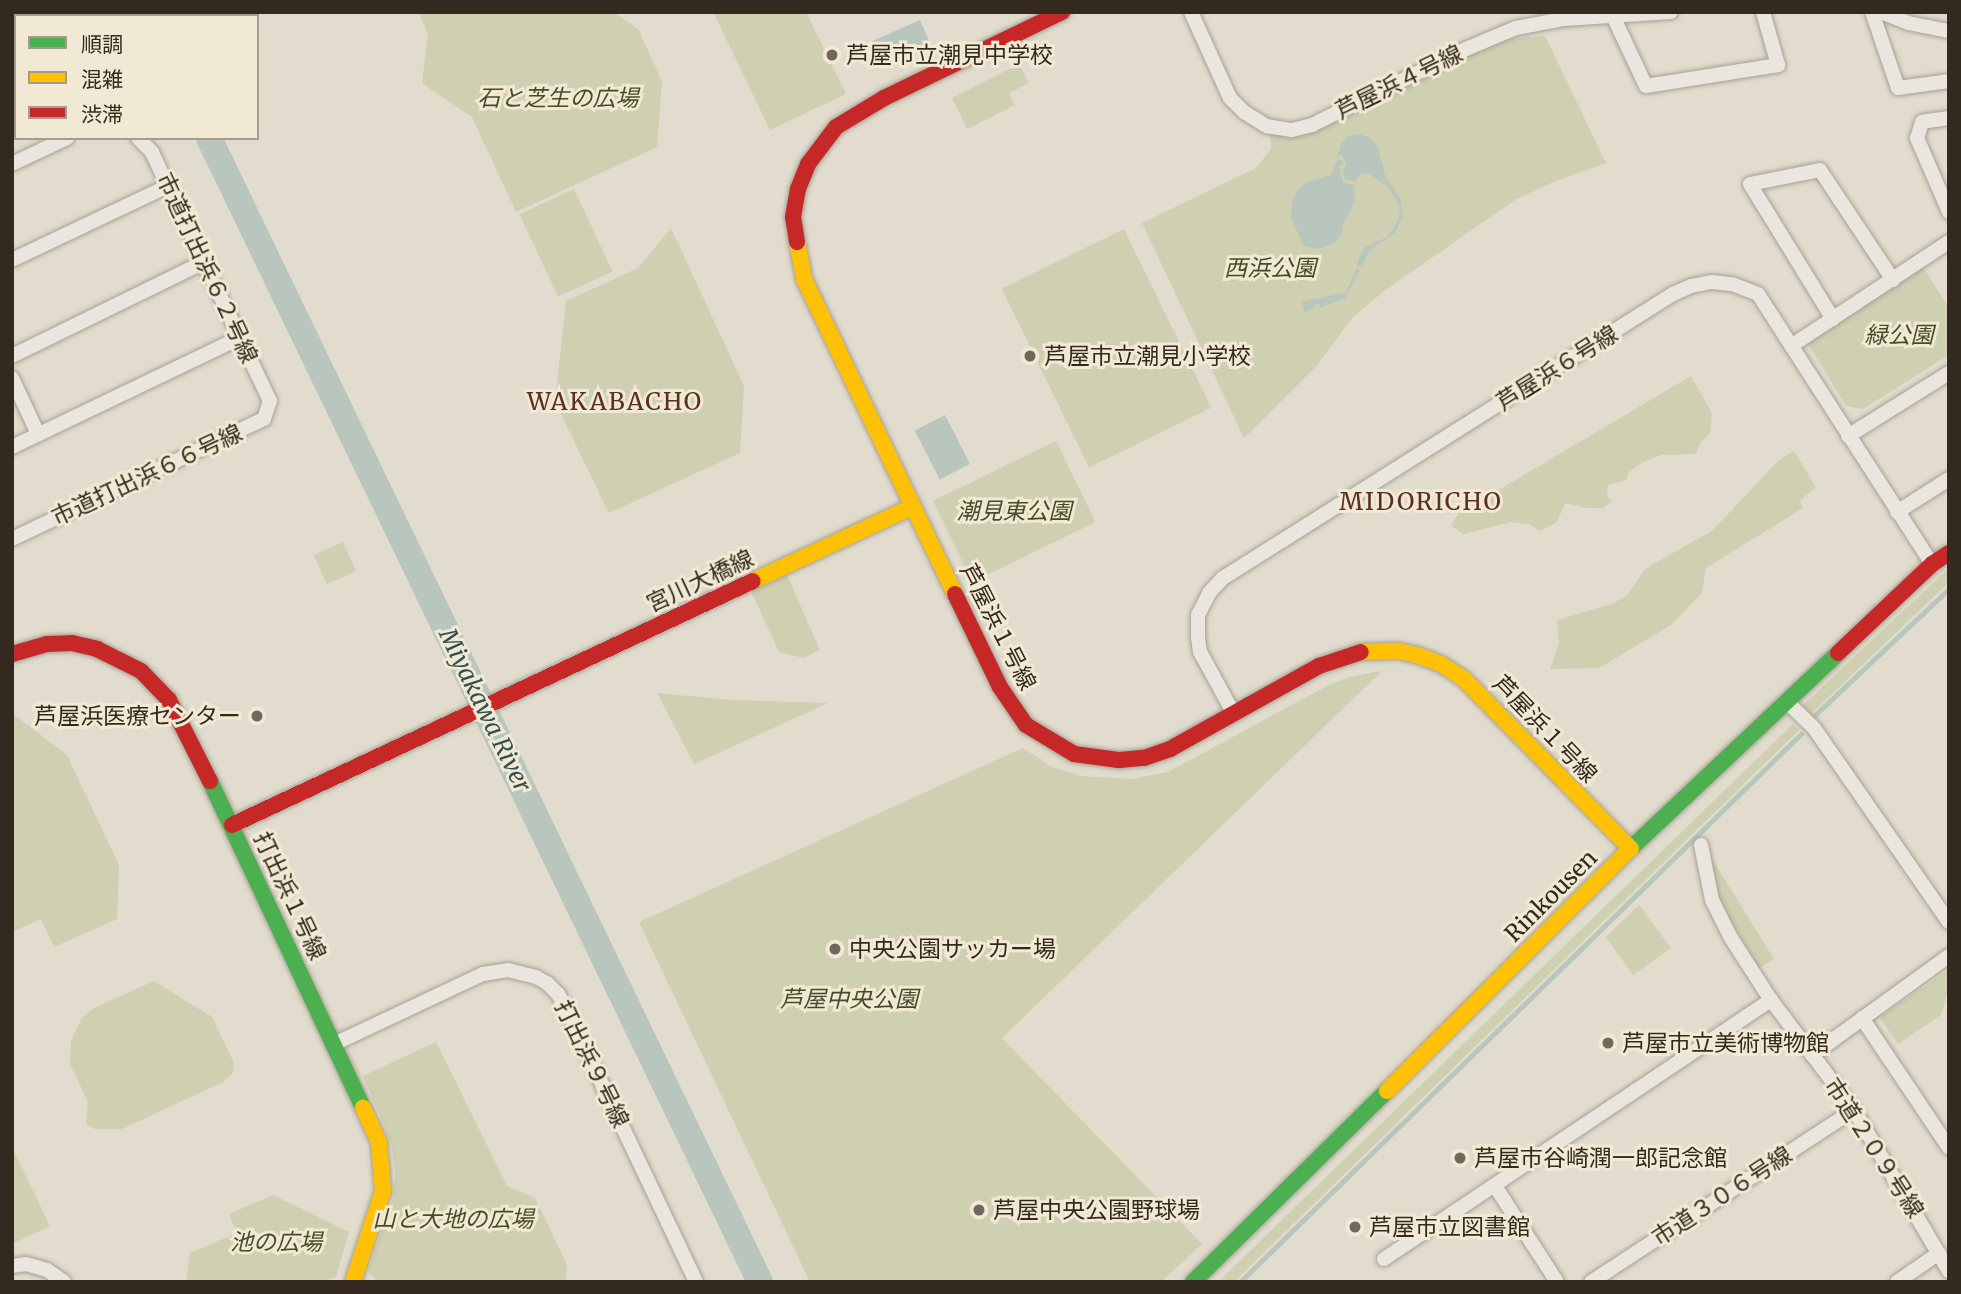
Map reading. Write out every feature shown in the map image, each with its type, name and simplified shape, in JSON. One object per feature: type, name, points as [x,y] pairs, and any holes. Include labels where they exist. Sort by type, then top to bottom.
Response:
[{"type":"street","name":"芦屋浜１号線","points":[[1062,12],[855,114],[822,143],[808,164],[798,189],[793,217],[804,279],[1000,687],[1026,725],[1047,741],[1074,754],[1119,760],[1144,758],[1170,749],[1319,666],[1341,657],[1369,650],[1399,651],[1420,656],[1464,679],[1631,849]]},
{"type":"street","name":"芦屋浜４号線","points":[[1191,12],[1230,98],[1244,112],[1266,126],[1292,130],[1311,125],[1497,34],[1564,19],[1671,12]]},
{"type":"street","points":[[1614,16],[1646,86],[1778,65],[1763,12]]},
{"type":"street","points":[[1872,12],[1898,88],[1949,81]]},
{"type":"street","points":[[1881,12],[1908,23],[1949,31]]},
{"type":"street","points":[[1949,118],[1922,122],[1917,138],[1949,212]]},
{"type":"street","points":[[12,164],[63,140]]},
{"type":"street","name":"市道打出浜６２号線","points":[[140,140],[152,152],[270,401]]},
{"type":"street","points":[[1833,319],[1750,184],[1821,170],[1893,281]]},
{"type":"street","points":[[12,260],[168,186]]},
{"type":"street","points":[[1791,346],[1949,242]]},
{"type":"street","points":[[12,356],[204,262]]},
{"type":"street","name":"芦屋浜６号線","points":[[1234,714],[1199,652],[1198,615],[1209,593],[1237,568],[1691,286],[1712,282],[1732,284],[1758,294],[1932,564]]},
{"type":"street","points":[[12,447],[240,338]]},
{"type":"street","points":[[1849,436],[1949,373]]},
{"type":"street","points":[[12,378],[38,434]]},
{"type":"street","name":"市道打出浜６６号線","points":[[12,539],[264,419],[270,401]]},
{"type":"street","points":[[1897,512],[1949,479]]},
{"type":"street","name":"宮川大橋線","points":[[232,825],[912,507]]},
{"type":"street","name":"Rinkousen","points":[[1201,1279],[1631,849],[1932,564],[1949,553]]},
{"type":"street","name":"打出浜１号線","points":[[12,654],[47,644],[72,643],[97,649],[141,671],[169,700],[232,825],[371,1119],[383,1163],[380,1203],[353,1282]]},
{"type":"street","points":[[1786,701],[1814,728],[1949,922]]},
{"type":"street","name":"市道２０９号線","points":[[1701,845],[1712,900],[1731,938],[1771,1000],[1854,1110],[1949,1271]]},
{"type":"street","points":[[1812,1055],[1949,956]]},
{"type":"street","name":"打出浜９号線","points":[[334,1044],[483,974],[508,970],[536,977],[547,983],[558,994],[567,1010],[696,1282]]},
{"type":"street","points":[[1384,1259],[1771,1000]]},
{"type":"street","points":[[1861,1018],[1949,1148]]},
{"type":"street","name":"市道３０６号線","points":[[1591,1282],[1854,1110]]},
{"type":"street","points":[[1495,1186],[1557,1282]]},
{"type":"street","points":[[1897,1282],[1939,1253]]},
{"type":"street","points":[[12,1266],[26,1264],[47,1270],[64,1282]]},
{"type":"green space","name":"石と芝生の広場","points":[[418,12],[613,12],[638,29],[662,81],[657,147],[516,212],[472,117],[422,83],[428,34]]},
{"type":"green space","points":[[713,12],[806,12],[846,94],[770,130]]},
{"type":"green space","name":"西浜公園","points":[[1545,36],[1606,163],[1551,183],[1515,200],[1384,291],[1352,318],[1315,368],[1244,438],[1142,223],[1256,168],[1271,149],[1270,132],[1289,135],[1502,39]]},
{"type":"green space","points":[[1019,64],[1029,83],[1009,93],[1015,105],[967,129],[952,98]]},
{"type":"green space","points":[[574,189],[612,271],[558,297],[520,214]]},
{"type":"green space","points":[[671,228],[744,386],[740,453],[609,513],[555,402],[566,301],[638,268]]},
{"type":"green space","points":[[1124,229],[1211,408],[1089,467],[1002,289]]},
{"type":"green space","name":"緑公園","points":[[1923,267],[1949,308],[1949,355],[1863,409],[1846,406],[1807,342]]},
{"type":"green space","points":[[1691,376],[1712,413],[1710,433],[1700,443],[1696,454],[1661,455],[1643,462],[1629,472],[1626,480],[1608,485],[1607,496],[1612,501],[1603,508],[1586,508],[1565,503],[1557,522],[1539,531],[1529,524],[1511,522],[1464,534],[1451,526],[1458,514]]},
{"type":"green space","name":"潮見東公園","points":[[1056,441],[1095,522],[972,582],[933,501]]},
{"type":"green space","points":[[1794,451],[1816,487],[1800,501],[1803,508],[1706,568],[1702,593],[1671,625],[1599,668],[1550,669],[1559,643],[1557,620],[1612,604],[1627,595],[1646,568],[1712,531],[1779,460]]},
{"type":"green space","points":[[343,542],[356,571],[327,584],[314,555]]},
{"type":"green space","points":[[1949,568],[1949,582],[1811,714],[1803,705]]},
{"type":"green space","points":[[787,575],[820,650],[804,658],[779,652],[751,591]]},
{"type":"green space","name":"芦屋中央公園","points":[[1382,671],[1002,1038],[1202,1244],[1161,1282],[810,1282],[639,922],[1023,748],[1052,767],[1081,776],[1132,779],[1168,772],[1327,686],[1349,677]]},
{"type":"green space","points":[[657,693],[732,700],[828,703],[694,764]]},
{"type":"green space","points":[[12,713],[67,755],[119,865],[117,919],[54,947],[41,919],[12,932]]},
{"type":"green space","points":[[1793,724],[1799,730],[1234,1282],[1218,1282]]},
{"type":"green space","points":[[1709,854],[1774,959],[1759,968],[1719,902]]},
{"type":"green space","points":[[1639,905],[1671,948],[1633,975],[1606,937]]},
{"type":"green space","points":[[1949,970],[1949,988],[1941,1015],[1898,1044],[1879,1017]]},
{"type":"green space","points":[[154,981],[212,1017],[234,1063],[233,1073],[223,1082],[122,1129],[95,1129],[86,1124],[88,1102],[70,1064],[71,1042],[81,1019],[92,1009]]},
{"type":"green space","name":"山と大地の広場","points":[[436,1042],[507,1186],[535,1198],[567,1265],[565,1282],[378,1282],[368,1271],[393,1198],[395,1172],[391,1142],[363,1076]]},
{"type":"green space","points":[[12,1147],[50,1226],[12,1244]]},
{"type":"green space","name":"池の広場","points":[[273,1195],[349,1232],[336,1277],[320,1282],[186,1282],[190,1253],[237,1233],[229,1214]]},
{"type":"shaded area","points":[[12,12],[217,12],[14,14],[12,90]]},
{"type":"shaded area","points":[[920,20],[930,42],[881,63],[872,42]]},
{"type":"shaded area","points":[[1359,134],[1369,137],[1377,145],[1385,175],[1400,198],[1403,215],[1395,233],[1370,250],[1361,267],[1357,265],[1361,253],[1366,247],[1387,237],[1398,221],[1400,212],[1388,187],[1369,174],[1362,173],[1355,181],[1345,180],[1343,170],[1347,165],[1342,155],[1337,157],[1341,144],[1349,136]]},
{"type":"shaded area","points":[[1341,159],[1344,164],[1339,166],[1343,183],[1355,185],[1354,203],[1343,223],[1342,235],[1334,243],[1318,249],[1304,246],[1291,218],[1292,203],[1298,190],[1307,182],[1331,175],[1337,161]]},
{"type":"shaded area","points":[[1357,268],[1360,270],[1345,298],[1320,308],[1319,304],[1313,306],[1313,309],[1304,312],[1302,302],[1346,292]]},
{"type":"shaded area","points":[[945,415],[970,464],[940,479],[915,430]]},
{"type":"waterway","name":"Miyakawa River","points":[[210,140],[760,1282]]},
{"type":"waterway","points":[[1814,716],[1949,589]]},
{"type":"waterway","points":[[1240,1282],[1801,734]]},
{"type":"traffic: fast","points":[[1627,852],[1838,653]]},
{"type":"traffic: fast","points":[[210,781],[363,1108]]},
{"type":"traffic: fast","points":[[1193,1282],[1387,1091]]},
{"type":"traffic: slow","points":[[797,242],[804,279],[955,594]]},
{"type":"traffic: slow","points":[[753,581],[912,507]]},
{"type":"traffic: slow","points":[[1361,652],[1399,651],[1420,656],[1441,664],[1464,679],[1631,849]]},
{"type":"traffic: slow","points":[[1387,1091],[1627,852]]},
{"type":"traffic: slow","points":[[353,1282],[383,1191],[379,1142],[363,1108]]},
{"type":"traffic: jam","points":[[797,242],[793,217],[798,189],[808,164],[836,127],[884,98],[1062,12]]},
{"type":"traffic: jam","points":[[1838,653],[1932,564],[1949,553]]},
{"type":"traffic: jam","points":[[232,825],[753,581]]},
{"type":"traffic: jam","points":[[955,594],[1000,687],[1026,725],[1074,754],[1119,760],[1144,758],[1170,749],[1319,666],[1361,652]]},
{"type":"traffic: jam","points":[[12,654],[47,644],[72,643],[97,649],[141,671],[169,700],[210,781]]},
{"type":"place","name":"芦屋市立潮見中学校","points":[[832,55]]},
{"type":"place","name":"芦屋市立潮見小学校","points":[[1030,356]]},
{"type":"place","name":"芦屋浜医療センター","points":[[257,716]]},
{"type":"place","name":"中央公園サッカー場","points":[[835,949]]},
{"type":"place","name":"芦屋市立美術博物館","points":[[1608,1043]]},
{"type":"place","name":"芦屋市谷崎潤一郎記念館","points":[[1460,1158]]},
{"type":"place","name":"芦屋中央公園野球場","points":[[979,1210]]},
{"type":"place","name":"芦屋市立図書館","points":[[1355,1227]]},
{"type":"district","name":"WAKABACHO","points":[[615,402]]},
{"type":"district","name":"MIDORICHO","points":[[1421,502]]}]
